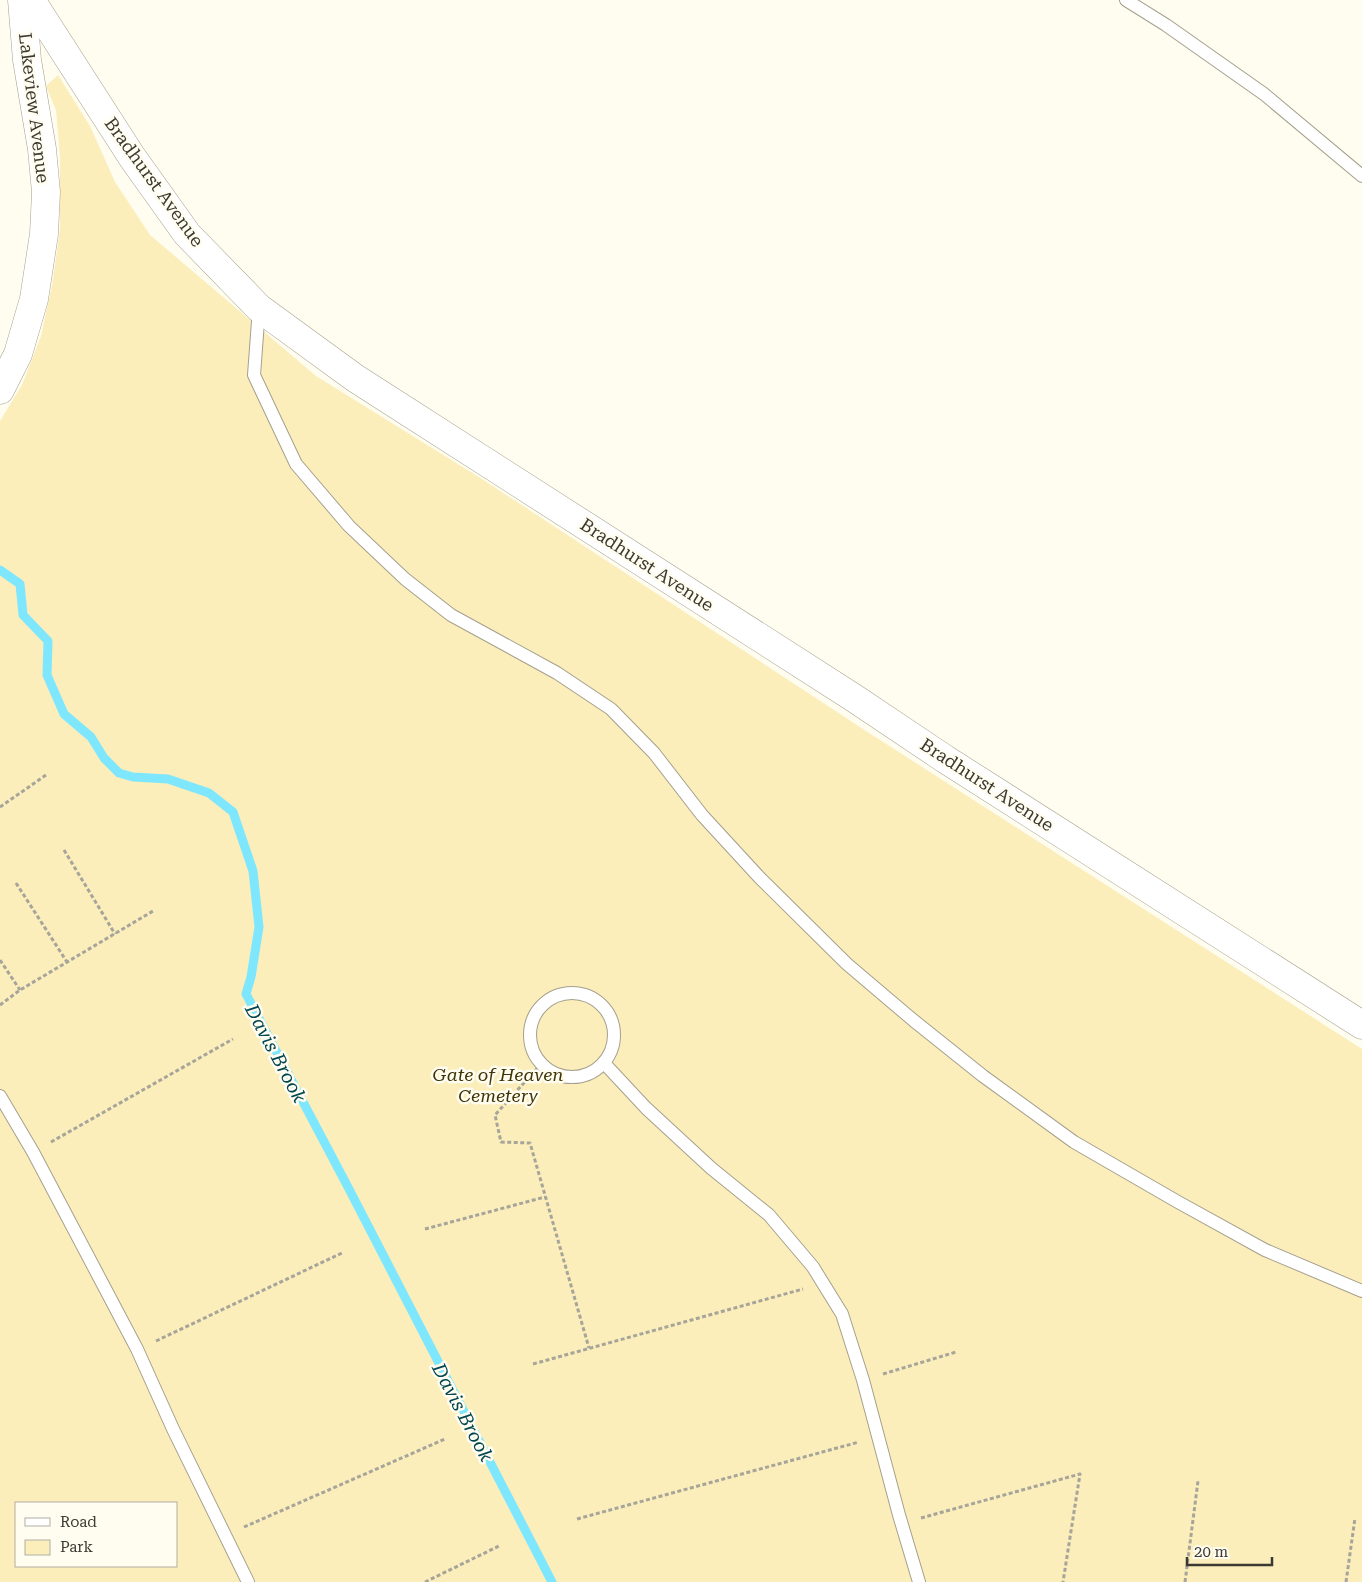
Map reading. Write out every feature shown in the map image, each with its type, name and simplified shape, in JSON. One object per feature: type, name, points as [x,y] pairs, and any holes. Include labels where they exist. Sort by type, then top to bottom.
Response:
[{"type":"main road","name":"Lakeview Avenue","points":[[0,390],[18,354],[34,299],[44,234],[46,192],[42,149],[27,60],[22,0]]},
{"type":"main road","name":"Bradhurst Avenue","points":[[31,0],[132,156],[187,234],[258,308],[354,378],[1362,1026]]},
{"type":"lane","points":[[1126,0],[1166,25],[1264,94],[1362,176]]},
{"type":"lane","points":[[258,308],[254,375],[296,464],[349,526],[405,579],[452,615],[557,673],[611,709],[654,753],[702,816],[766,884],[847,964],[983,1076],[1074,1142],[1178,1202],[1266,1250],[1362,1291]]},
{"type":"lane","points":[[563,994],[577,994],[593,999],[604,1008],[613,1026],[614,1040],[612,1051],[604,1063],[591,1073],[577,1077],[560,1075],[546,1069],[531,1046],[531,1030],[535,1015],[543,1005],[563,994]]},
{"type":"lane","points":[[604,1063],[646,1108],[704,1161],[769,1215],[813,1267],[842,1314],[864,1380],[919,1582]]},
{"type":"lane","points":[[0,1096],[33,1152],[137,1350],[173,1429],[248,1582]]},
{"type":"path","points":[[0,807],[46,775]]},
{"type":"path","points":[[64,850],[115,934]]},
{"type":"path","points":[[16,883],[68,962]]},
{"type":"path","points":[[0,1005],[20,990],[154,912]]},
{"type":"path","points":[[0,960],[20,990]]},
{"type":"path","points":[[33,1152],[233,1039]]},
{"type":"path","points":[[542,1063],[495,1116],[502,1142],[530,1143],[589,1348]]},
{"type":"path","points":[[425,1230],[545,1197]]},
{"type":"path","points":[[137,1350],[344,1252]]},
{"type":"path","points":[[533,1364],[823,1283]]},
{"type":"path","points":[[864,1380],[956,1352]]},
{"type":"path","points":[[577,1519],[879,1437]]},
{"type":"path","points":[[225,1535],[445,1439]]},
{"type":"path","points":[[902,1523],[1080,1474],[1063,1582]]},
{"type":"path","points":[[1184,1582],[1198,1481]]},
{"type":"path","points":[[1346,1582],[1355,1518]]},
{"type":"path","points":[[425,1582],[499,1546]]},
{"type":"green space","name":"Gate of Heaven Cemetery","points":[[58,75],[90,126],[115,182],[150,235],[316,376],[482,479],[866,731],[1362,1049],[1362,1582],[0,1582],[0,421],[22,385],[41,336],[52,286],[60,230],[60,157],[56,110],[46,86]]},
{"type":"waterway","name":"Davis Brook","points":[[0,570],[20,584],[23,615],[48,641],[47,675],[64,714],[91,737],[104,758],[119,773],[133,777],[168,779],[209,793],[233,812],[253,871],[259,927],[251,977],[246,994],[552,1582]]}]
